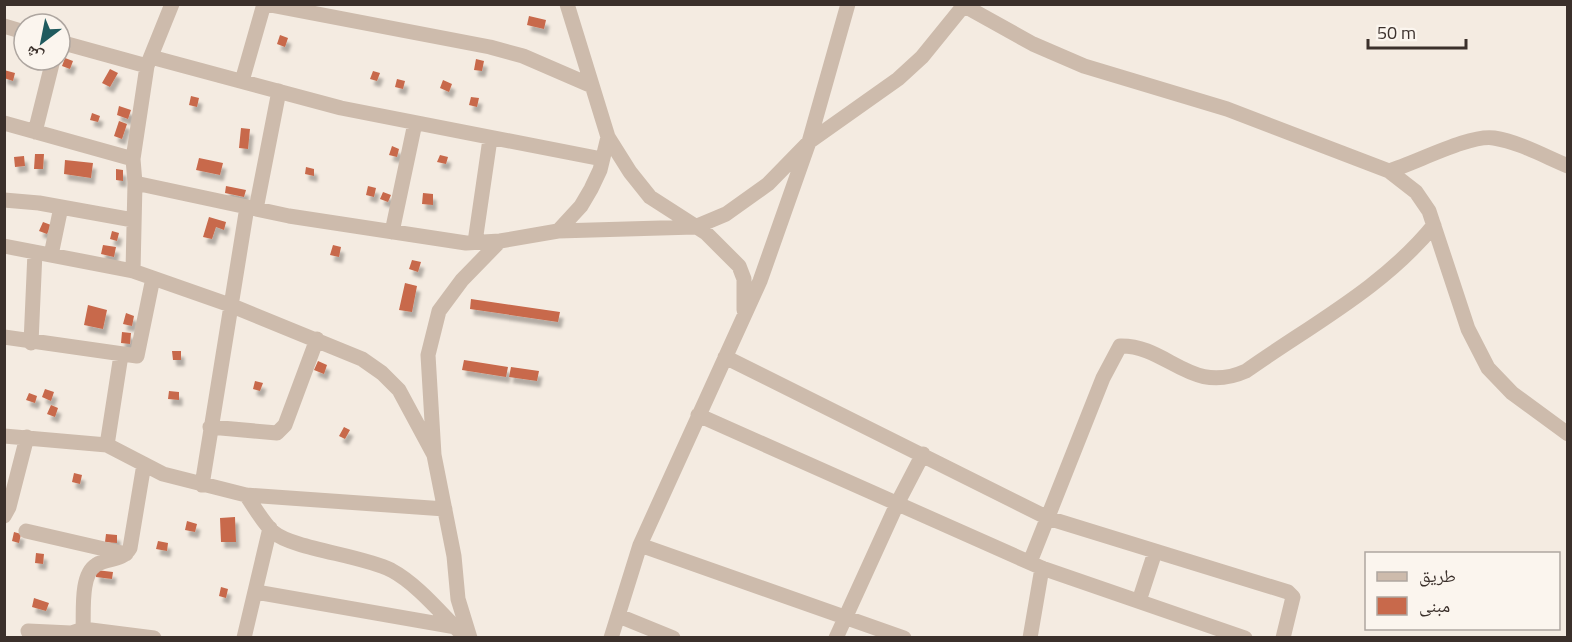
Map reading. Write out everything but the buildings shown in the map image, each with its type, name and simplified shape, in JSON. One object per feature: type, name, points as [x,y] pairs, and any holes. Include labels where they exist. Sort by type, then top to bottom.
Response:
[{"type":"street","points":[[133,271],[135,183],[133,159],[149,62],[171,4]]},
{"type":"street","points":[[242,81],[265,4],[490,47],[523,56],[590,85]]},
{"type":"street","points":[[567,4],[590,85],[608,137],[630,172],[650,197],[706,233],[739,266],[744,279],[744,319]]},
{"type":"street","points":[[611,638],[640,545],[760,281],[809,142],[848,4]]},
{"type":"street","points":[[135,183],[251,208],[392,232],[475,242],[500,241],[558,231],[695,227],[726,214],[768,184],[809,142],[898,79],[922,57],[963,5],[1033,44],[1084,66],[1227,109],[1389,171],[1408,183],[1422,199],[1434,225],[1468,329],[1488,368],[1512,393],[1568,434]]},
{"type":"street","points":[[72,45],[242,81],[341,108],[490,139],[602,159]]},
{"type":"street","points":[[35,132],[50,72]]},
{"type":"street","points":[[202,485],[230,306],[279,91]]},
{"type":"street","points":[[4,123],[133,159]]},
{"type":"street","points":[[392,232],[415,123]]},
{"type":"street","points":[[558,231],[581,206],[591,189],[600,170],[608,137]]},
{"type":"street","points":[[1389,171],[1418,162],[1456,144],[1492,137],[1568,166]]},
{"type":"street","points":[[475,242],[490,139]]},
{"type":"street","points":[[4,200],[61,207],[133,220]]},
{"type":"street","points":[[51,255],[61,207]]},
{"type":"street","points":[[1030,638],[1036,565],[1047,518],[1094,398],[1120,346],[1142,351],[1210,380],[1229,378],[1246,371],[1373,285],[1406,257],[1434,225]]},
{"type":"street","points":[[464,634],[454,556],[434,455],[428,355],[432,332],[440,311],[462,280],[500,241]]},
{"type":"street","points":[[4,246],[133,271],[362,358],[399,390],[434,455]]},
{"type":"street","points":[[31,343],[35,252]]},
{"type":"street","points":[[4,338],[134,357],[140,352],[153,278]]},
{"type":"street","points":[[210,427],[277,433],[285,425],[317,339]]},
{"type":"street","points":[[107,445],[121,355]]},
{"type":"street","points":[[725,357],[1047,518],[1288,592],[1293,597],[1283,638]]},
{"type":"street","points":[[698,415],[1036,565],[1139,601],[1206,631],[1245,638]]},
{"type":"street","points":[[4,436],[107,445],[163,474],[246,495],[445,508]]},
{"type":"street","points":[[4,516],[9,507],[27,437]]},
{"type":"street","points":[[836,638],[898,502],[923,454]]},
{"type":"street","points":[[126,554],[144,464]]},
{"type":"street","points":[[246,495],[270,528],[288,540],[369,560],[393,571],[464,634]]},
{"type":"street","points":[[244,638],[270,528]]},
{"type":"street","points":[[26,531],[126,554]]},
{"type":"street","points":[[640,545],[904,638]]},
{"type":"street","points":[[1139,601],[1155,552]]},
{"type":"street","points":[[83,629],[87,577],[96,565],[126,554]]},
{"type":"street","points":[[256,592],[464,634]]},
{"type":"street","points":[[619,616],[673,638]]},
{"type":"street","points":[[32,638],[28,631],[70,633],[83,629],[154,638]]}]
